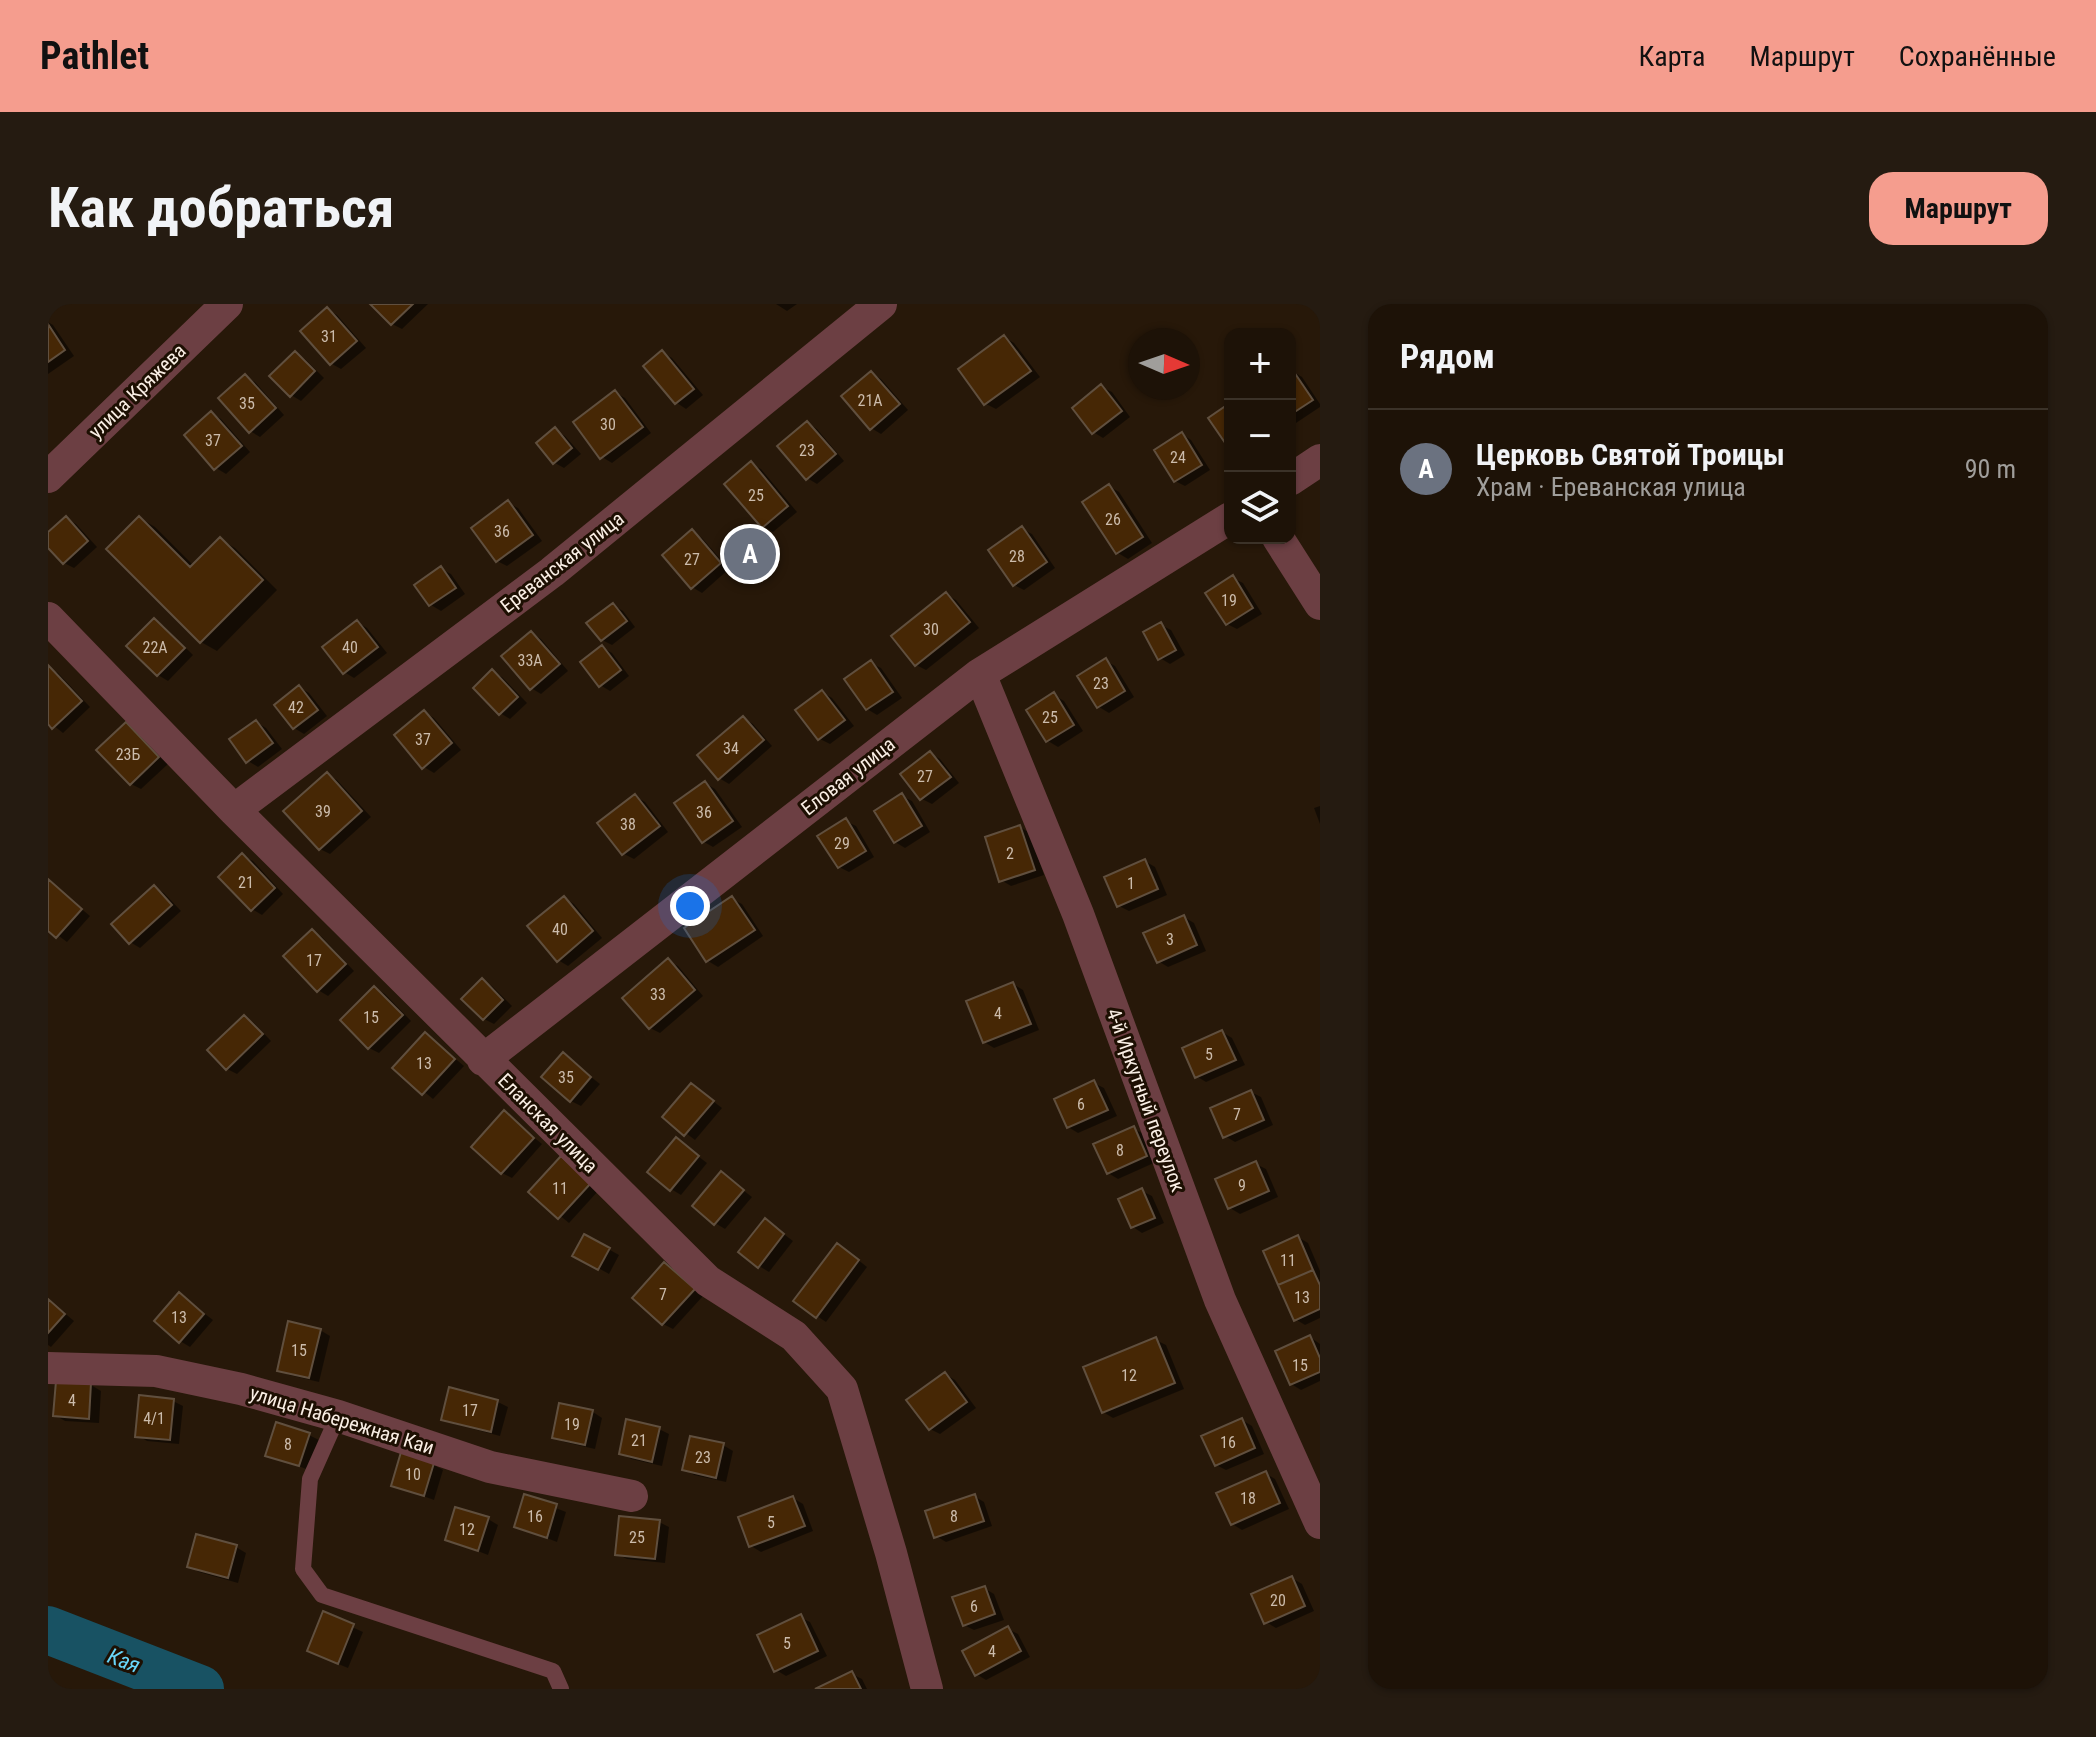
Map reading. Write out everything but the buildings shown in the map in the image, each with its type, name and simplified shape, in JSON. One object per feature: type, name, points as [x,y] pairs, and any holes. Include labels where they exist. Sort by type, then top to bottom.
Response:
[{"type":"street","name":"улица Кряжева","points":[[48,477],[227,304]]},
{"type":"street","name":"Ереванская улица","points":[[234,810],[552,572],[881,304]]},
{"type":"street","points":[[1296,476],[1320,460]]},
{"type":"street","name":"Еловая улица","points":[[483,1060],[980,674],[1224,522]]},
{"type":"street","points":[[1282,544],[1320,604]]},
{"type":"street","name":"Еланская улица","points":[[48,618],[234,810],[708,1281],[794,1336],[842,1389],[891,1553],[927,1689]]},
{"type":"street","name":"4-й Иркутный переулок","points":[[980,674],[1078,914],[1220,1300],[1320,1523]]},
{"type":"street","name":"улица Набережная Каи","points":[[48,1368],[156,1371],[241,1389],[338,1416],[490,1467],[632,1496]]},
{"type":"lane","points":[[338,1416],[310,1479],[303,1569],[322,1595],[553,1671],[561,1689]]},
{"type":"waterway","name":"Кая","points":[[48,1630],[200,1689]]},
{"type":"place","name":"Церковь Святой Троицы","points":[[750,554]]}]
